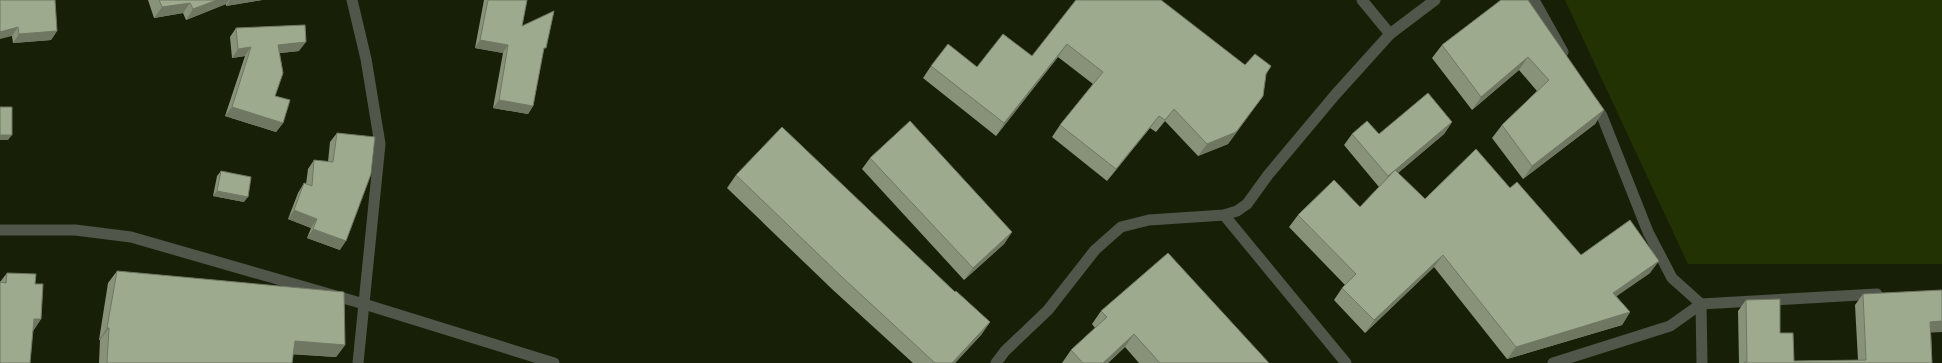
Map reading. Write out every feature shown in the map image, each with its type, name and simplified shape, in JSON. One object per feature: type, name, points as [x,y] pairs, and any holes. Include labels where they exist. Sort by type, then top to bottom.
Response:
[{"type":"street","points":[[352,0],[366,59],[380,144],[358,363]]},
{"type":"street","points":[[1362,0],[1390,34]]},
{"type":"street","points":[[996,363],[1005,350],[1048,310],[1096,250],[1121,227],[1149,220],[1224,215],[1237,211],[1247,204],[1268,175],[1390,34],[1435,0]]},
{"type":"street","points":[[1534,0],[1569,62]]},
{"type":"street","points":[[1589,96],[1602,116],[1648,232],[1672,278],[1702,304],[1702,363]]},
{"type":"street","points":[[1224,215],[1346,363]]},
{"type":"street","points":[[0,230],[75,230],[131,237],[364,304],[554,363]]},
{"type":"street","points":[[1553,363],[1670,326],[1702,304],[1888,293]]},
{"type":"green space","points":[[1565,0],[1942,0],[1942,264],[1688,264]]},
{"type":"building","points":[[0,0],[55,0],[57,31],[19,34],[18,27],[0,32]]},
{"type":"building","points":[[159,0],[217,0],[193,9],[190,3],[162,7]]},
{"type":"building","points":[[488,0],[527,0],[522,26],[554,11],[546,48],[544,48],[533,106],[499,100],[508,45],[480,40]]},
{"type":"building","points":[[1076,0],[1161,0],[1245,65],[1255,54],[1271,66],[1266,74],[1263,96],[1236,132],[1207,144],[1174,109],[1165,120],[1159,116],[1116,169],[1060,125],[1103,72],[1067,44],[1004,123],[931,66],[948,44],[977,67],[1003,34],[1032,56]]},
{"type":"building","points":[[1501,0],[1528,0],[1604,110],[1532,166],[1502,125],[1549,80],[1528,57],[1481,97],[1442,45]]},
{"type":"building","points":[[305,25],[306,42],[278,45],[283,73],[275,96],[290,100],[283,123],[232,107],[251,47],[238,49],[236,28]]},
{"type":"building","points":[[1428,93],[1452,122],[1388,176],[1352,134],[1367,121],[1379,134]]},
{"type":"building","points":[[0,107],[12,107],[12,135],[0,135]]},
{"type":"building","points":[[910,121],[1012,232],[973,268],[870,158]]},
{"type":"building","points":[[782,127],[955,292],[956,291],[990,322],[952,363],[935,363],[842,277],[736,175]]},
{"type":"building","points":[[337,133],[375,137],[371,174],[346,241],[313,229],[317,219],[294,210],[304,183],[312,186],[314,160],[333,162]]},
{"type":"building","points":[[1476,149],[1510,188],[1517,182],[1581,255],[1630,220],[1659,261],[1613,293],[1630,312],[1516,347],[1443,255],[1374,320],[1342,288],[1356,274],[1298,215],[1334,180],[1360,207],[1395,170],[1425,199]]},
{"type":"building","points":[[221,171],[251,177],[248,197],[217,191]]},
{"type":"building","points":[[1168,253],[1269,363],[1160,363],[1134,334],[1103,363],[1083,363],[1071,350],[1107,317],[1101,311]]},
{"type":"building","points":[[117,271],[344,292],[345,345],[295,341],[292,363],[107,363],[109,328],[107,328]]},
{"type":"building","points":[[7,273],[36,274],[35,284],[43,284],[41,319],[34,319],[30,363],[0,363],[0,282],[6,283]]},
{"type":"building","points":[[1942,290],[1942,321],[1930,322],[1932,363],[1744,363],[1747,362],[1746,300],[1780,299],[1780,333],[1793,333],[1794,361],[1866,360],[1863,294]]}]
